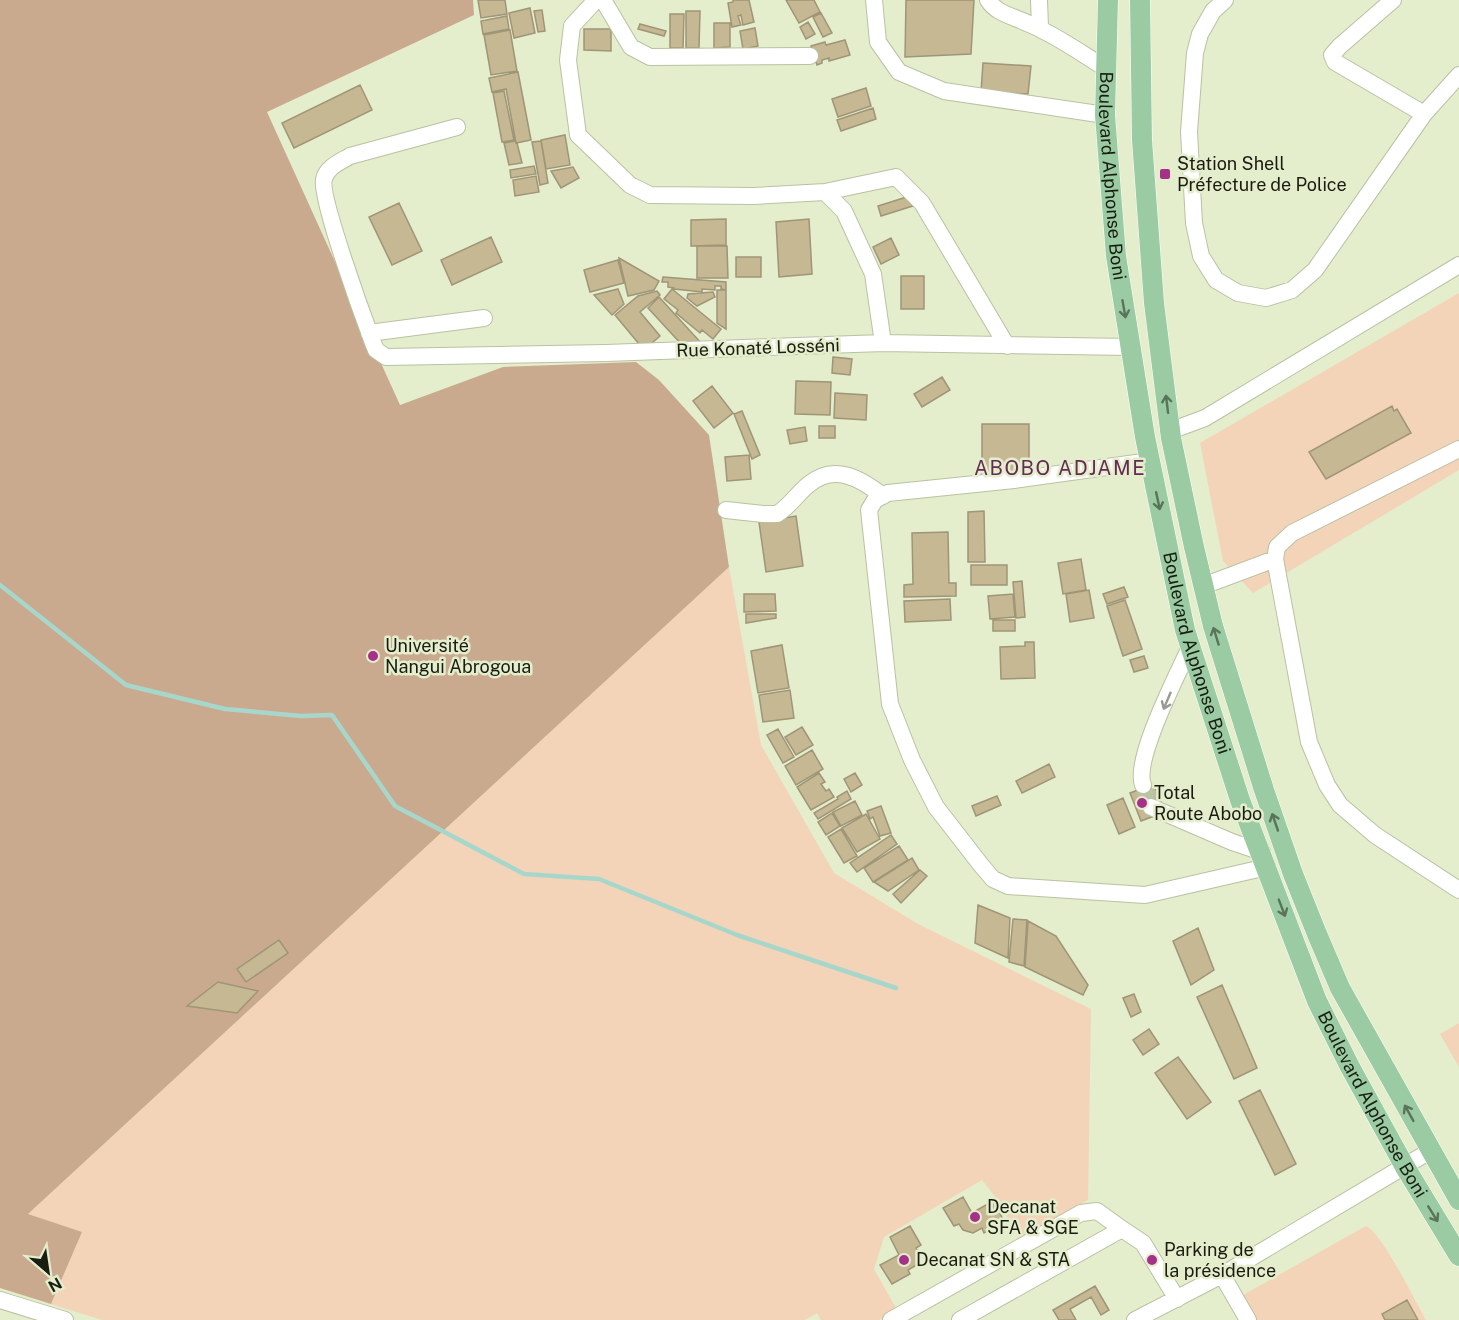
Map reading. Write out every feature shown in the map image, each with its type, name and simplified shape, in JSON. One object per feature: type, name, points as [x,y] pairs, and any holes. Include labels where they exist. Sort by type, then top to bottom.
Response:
[{"type":"main road","name":"Boulevard Alphonse Boni","points":[[1108,0],[1105,115],[1116,256],[1150,461],[1190,647],[1240,800],[1317,1001],[1405,1167],[1459,1256]]},
{"type":"main road","name":"Boulevard Alphonse Boni","points":[[1140,0],[1142,140],[1154,303],[1170,431],[1213,626],[1264,790],[1297,884],[1340,988],[1459,1200]]},
{"type":"street","points":[[596,0],[572,26],[568,60],[578,135],[630,185],[650,195],[753,196],[825,192],[896,177],[922,203],[1007,346]]},
{"type":"street","points":[[603,0],[631,47],[650,57],[810,56]]},
{"type":"street","points":[[874,0],[878,42],[899,72],[944,91],[1105,115]]},
{"type":"street","points":[[988,0],[1002,13],[1040,27],[1107,69]]},
{"type":"street","points":[[1039,0],[1040,27]]},
{"type":"street","points":[[1225,0],[1213,11],[1200,34],[1195,53],[1189,132],[1194,223],[1201,256],[1216,280],[1238,293],[1266,298],[1292,290],[1316,270],[1424,114],[1459,75]]},
{"type":"street","points":[[1393,0],[1332,55],[1335,62],[1424,114]]},
{"type":"street","points":[[457,127],[350,156],[335,164],[326,173],[322,182],[328,208],[369,333],[484,318]]},
{"type":"street","points":[[825,192],[844,212],[873,274],[883,343]]},
{"type":"street","points":[[1170,431],[1205,418],[1459,265]]},
{"type":"street","name":"Rue Konaté Losséni","points":[[369,333],[376,350],[386,357],[606,353],[883,343],[1131,347]]},
{"type":"street","points":[[1459,449],[1292,533],[1284,538],[1277,548],[1275,558],[1310,742],[1327,785],[1340,805],[1375,835],[1459,890]]},
{"type":"street","points":[[1150,461],[1014,480],[888,493],[875,500],[869,510],[890,704],[912,760],[936,807],[981,866],[993,879],[1008,886],[1145,895],[1264,860]]},
{"type":"street","points":[[726,510],[777,514],[818,477],[833,473],[847,475],[867,483],[883,496]]},
{"type":"street","points":[[1203,586],[1275,558]]},
{"type":"street","points":[[1143,785],[1141,781],[1145,752],[1190,647]]},
{"type":"street","points":[[1151,807],[1232,842],[1264,860]]},
{"type":"street","points":[[1135,1320],[1222,1275],[1430,1151]]},
{"type":"street","points":[[891,1320],[1081,1213],[1097,1211],[1143,1243],[1177,1299]]},
{"type":"street","points":[[960,1320],[984,1314],[1122,1228]]},
{"type":"street","points":[[1222,1275],[1248,1320]]},
{"type":"street","points":[[0,1300],[64,1320]]},
{"type":"shaded area","points":[[0,0],[473,0],[474,15],[267,112],[400,405],[503,367],[636,362],[659,380],[709,435],[729,567],[28,1214],[82,1232],[51,1304],[0,1288]]},
{"type":"shaded area","points":[[1459,293],[1459,470],[1253,593],[1223,561],[1200,443]]},
{"type":"shaded area","points":[[729,567],[761,745],[834,873],[918,924],[1091,1009],[1088,1200],[1020,1239],[994,1195],[982,1180],[884,1237],[874,1269],[897,1310],[879,1320],[821,1320],[817,1313],[805,1320],[102,1320],[51,1304],[82,1232],[27,1215]]},
{"type":"shaded area","points":[[1459,1023],[1459,1067],[1440,1034]]},
{"type":"shaded area","points":[[1366,1226],[1381,1241],[1426,1320],[1257,1320],[1243,1295]]},
{"type":"building","points":[[478,0],[505,0],[507,14],[481,18]]},
{"type":"building","points":[[733,0],[749,0],[754,22],[743,25],[741,15],[738,16],[741,25],[732,27],[728,3]]},
{"type":"building","points":[[786,0],[814,0],[820,12],[799,23]]},
{"type":"building","points":[[906,0],[974,0],[971,54],[905,57]]},
{"type":"building","points":[[530,8],[535,33],[514,38],[509,13]]},
{"type":"building","points":[[542,10],[545,31],[538,32],[534,11]]},
{"type":"building","points":[[686,11],[700,11],[699,48],[686,48]]},
{"type":"building","points":[[821,13],[832,33],[823,37],[813,17]]},
{"type":"building","points":[[670,14],[684,14],[683,48],[670,48]]},
{"type":"building","points":[[507,16],[509,29],[483,34],[481,21]]},
{"type":"building","points":[[808,22],[815,34],[806,39],[800,27]]},
{"type":"building","points":[[714,23],[730,23],[730,47],[714,48]]},
{"type":"building","points":[[640,24],[666,31],[664,36],[638,29]]},
{"type":"building","points":[[755,28],[758,46],[743,49],[740,31]]},
{"type":"building","points":[[584,29],[611,29],[611,51],[584,50]]},
{"type":"building","points":[[510,30],[517,71],[491,75],[484,35]]},
{"type":"building","points":[[845,40],[850,55],[829,61],[829,58],[822,60],[822,63],[817,65],[811,46]]},
{"type":"building","points":[[983,63],[1031,66],[1028,94],[981,92]]},
{"type":"building","points":[[518,72],[531,140],[516,143],[506,89],[492,92],[489,78]]},
{"type":"building","points":[[360,85],[372,110],[294,148],[282,123]]},
{"type":"building","points":[[866,88],[871,106],[838,117],[832,99]]},
{"type":"building","points":[[504,91],[514,140],[502,142],[493,93]]},
{"type":"building","points":[[873,108],[876,119],[841,131],[837,120]]},
{"type":"building","points":[[565,135],[570,165],[546,169],[541,140]]},
{"type":"building","points":[[515,141],[522,163],[509,165],[504,143]]},
{"type":"building","points":[[541,141],[548,183],[540,185],[532,142]]},
{"type":"building","points":[[534,166],[536,174],[511,178],[510,170]]},
{"type":"building","points":[[573,167],[579,178],[561,188],[551,171]]},
{"type":"building","points":[[536,176],[539,192],[515,196],[513,180]]},
{"type":"building","points":[[913,195],[916,205],[881,216],[878,206]]},
{"type":"building","points":[[399,203],[422,251],[392,265],[369,217]]},
{"type":"building","points":[[726,219],[726,245],[691,246],[691,220]]},
{"type":"building","points":[[809,219],[812,274],[779,277],[776,222]]},
{"type":"building","points":[[491,237],[502,262],[452,285],[441,260]]},
{"type":"building","points":[[891,238],[899,255],[881,264],[873,247]]},
{"type":"building","points":[[697,246],[727,246],[728,278],[697,278]]},
{"type":"building","points":[[736,257],[761,257],[761,277],[736,277]]},
{"type":"building","points":[[619,258],[659,281],[654,290],[628,296]]},
{"type":"building","points":[[618,260],[624,283],[590,292],[584,270]]},
{"type":"building","points":[[901,276],[924,276],[924,309],[901,309]]},
{"type":"building","points":[[663,277],[726,282],[726,290],[721,289],[721,286],[715,286],[715,290],[702,289],[702,292],[674,289],[668,287],[668,282],[662,282]]},
{"type":"building","points":[[618,289],[624,304],[612,315],[594,295]]},
{"type":"building","points":[[672,289],[721,329],[713,339],[702,330],[700,333],[676,313],[678,310],[664,299]]},
{"type":"building","points":[[717,290],[726,290],[726,329],[717,323]]},
{"type":"building","points":[[657,291],[660,295],[640,312],[660,336],[644,350],[615,315],[638,296]]},
{"type":"building","points":[[713,292],[715,297],[697,306],[687,298],[688,294]]},
{"type":"building","points":[[659,297],[703,345],[683,346],[648,308]]},
{"type":"building","points":[[833,357],[852,359],[850,375],[832,373]]},
{"type":"building","points":[[942,377],[950,390],[922,407],[914,394]]},
{"type":"building","points":[[796,381],[831,382],[830,415],[795,414]]},
{"type":"building","points":[[712,386],[733,413],[714,428],[693,401]]},
{"type":"building","points":[[835,393],[867,395],[866,420],[834,418]]},
{"type":"building","points":[[1392,406],[1394,411],[1397,409],[1411,433],[1326,479],[1309,452]]},
{"type":"building","points":[[742,411],[760,455],[752,459],[734,414]]},
{"type":"building","points":[[982,424],[1029,424],[1029,474],[982,474]]},
{"type":"building","points":[[819,426],[835,426],[835,438],[819,438]]},
{"type":"building","points":[[805,427],[807,441],[790,444],[787,430]]},
{"type":"building","points":[[749,455],[751,479],[727,481],[725,457]]},
{"type":"building","points":[[984,511],[985,562],[968,562],[968,512]]},
{"type":"building","points":[[796,516],[803,566],[766,572],[759,522]]},
{"type":"building","points":[[948,532],[949,583],[956,583],[956,596],[904,597],[904,585],[913,584],[912,533]]},
{"type":"building","points":[[1081,559],[1086,590],[1063,594],[1058,563]]},
{"type":"building","points":[[971,565],[1007,565],[1007,585],[971,585]]},
{"type":"building","points":[[1022,581],[1025,617],[1016,618],[1013,582]]},
{"type":"building","points":[[1124,587],[1128,597],[1107,604],[1103,594]]},
{"type":"building","points":[[1089,590],[1094,618],[1070,622],[1066,594]]},
{"type":"building","points":[[744,594],[775,594],[776,611],[744,612]]},
{"type":"building","points":[[1013,594],[1015,617],[990,619],[988,596]]},
{"type":"building","points":[[950,599],[951,620],[905,622],[904,601]]},
{"type":"building","points":[[1125,600],[1142,649],[1123,656],[1107,606]]},
{"type":"building","points":[[746,614],[776,614],[776,618],[746,623]]},
{"type":"building","points":[[993,620],[1015,620],[1015,631],[993,631]]},
{"type":"building","points":[[1025,642],[1034,642],[1035,678],[1001,679],[1000,647],[1025,646]]},
{"type":"building","points":[[782,645],[789,688],[758,693],[751,651]]},
{"type":"building","points":[[1144,656],[1148,668],[1134,672],[1130,660]]},
{"type":"building","points":[[790,690],[794,718],[763,722],[759,695]]},
{"type":"building","points":[[802,727],[813,745],[796,755],[785,737]]},
{"type":"building","points":[[778,729],[794,757],[783,763],[767,735]]},
{"type":"building","points":[[812,750],[823,769],[796,785],[785,766]]},
{"type":"building","points":[[1049,764],[1055,777],[1022,793],[1016,781]]},
{"type":"building","points":[[819,773],[825,782],[821,784],[826,791],[829,789],[834,797],[811,810],[797,787]]},
{"type":"building","points":[[855,773],[862,785],[851,792],[844,779]]},
{"type":"building","points":[[1154,784],[1165,812],[1141,821],[1130,793]]},
{"type":"building","points":[[847,791],[851,799],[818,819],[814,813]]},
{"type":"building","points":[[997,796],[1001,805],[976,816],[972,806]]},
{"type":"building","points":[[1123,798],[1135,827],[1119,834],[1107,805]]},
{"type":"building","points":[[855,801],[862,815],[841,826],[833,812]]},
{"type":"building","points":[[881,806],[891,833],[880,836],[873,817],[870,819],[867,811]]},
{"type":"building","points":[[832,813],[840,826],[826,835],[818,822]]},
{"type":"building","points":[[866,814],[880,839],[857,852],[842,828]]},
{"type":"building","points":[[841,829],[857,856],[844,863],[828,837]]},
{"type":"building","points":[[891,835],[897,844],[857,872],[850,863]]},
{"type":"building","points":[[899,846],[908,860],[873,882],[864,868]]},
{"type":"building","points":[[912,858],[919,870],[888,891],[874,882]]},
{"type":"building","points":[[920,870],[927,876],[901,903],[893,894]]},
{"type":"building","points":[[978,905],[1010,918],[1008,958],[975,943]]},
{"type":"building","points":[[1013,919],[1027,920],[1024,966],[1009,962]]},
{"type":"building","points":[[1028,921],[1056,936],[1088,985],[1083,995],[1025,967]]},
{"type":"building","points":[[1198,928],[1214,970],[1191,985],[1173,941]]},
{"type":"building","points":[[279,940],[288,953],[246,982],[237,969]]},
{"type":"building","points":[[218,982],[258,991],[237,1013],[187,1006]]},
{"type":"building","points":[[1222,985],[1257,1068],[1234,1079],[1197,997]]},
{"type":"building","points":[[1134,994],[1141,1012],[1131,1017],[1123,998]]},
{"type":"building","points":[[1149,1029],[1159,1044],[1143,1055],[1133,1040]]},
{"type":"building","points":[[1178,1057],[1211,1102],[1187,1119],[1155,1073]]},
{"type":"building","points":[[1260,1090],[1296,1164],[1275,1175],[1239,1101]]},
{"type":"building","name":"Decanat SFA & SGE","points":[[963,1197],[972,1213],[993,1201],[1004,1221],[984,1233],[982,1228],[973,1233],[963,1230],[959,1224],[954,1226],[943,1208]]},
{"type":"building","name":"Decanat SN & STA","points":[[910,1226],[921,1245],[916,1248],[920,1255],[915,1266],[908,1270],[910,1274],[892,1284],[880,1265],[899,1255],[890,1237]]},
{"type":"building","points":[[1095,1286],[1109,1310],[1101,1315],[1091,1297],[1070,1309],[1076,1320],[1059,1320],[1053,1310]]},
{"type":"building","points":[[1407,1300],[1418,1320],[1385,1320],[1382,1314]]},
{"type":"waterway","points":[[0,585],[126,685],[225,709],[301,716],[332,715],[395,806],[524,874],[599,879],[737,935],[896,988]]},
{"type":"tunnel","points":[[1143,785],[1151,807]]},
{"type":"place","name":"Station Shell Préfecture de Police","points":[[1165,174]]},
{"type":"place","name":"Université Nangui Abrogoua","points":[[373,656]]},
{"type":"place","name":"Total Route Abobo","points":[[1142,803]]},
{"type":"place","name":"Decanat SFA & SGE","points":[[975,1217]]},
{"type":"place","name":"Decanat SN & STA","points":[[904,1260]]},
{"type":"place","name":"Parking de la présidence","points":[[1152,1260]]},
{"type":"district","name":"ABOBO ADJAME","points":[[1060,468]]}]
